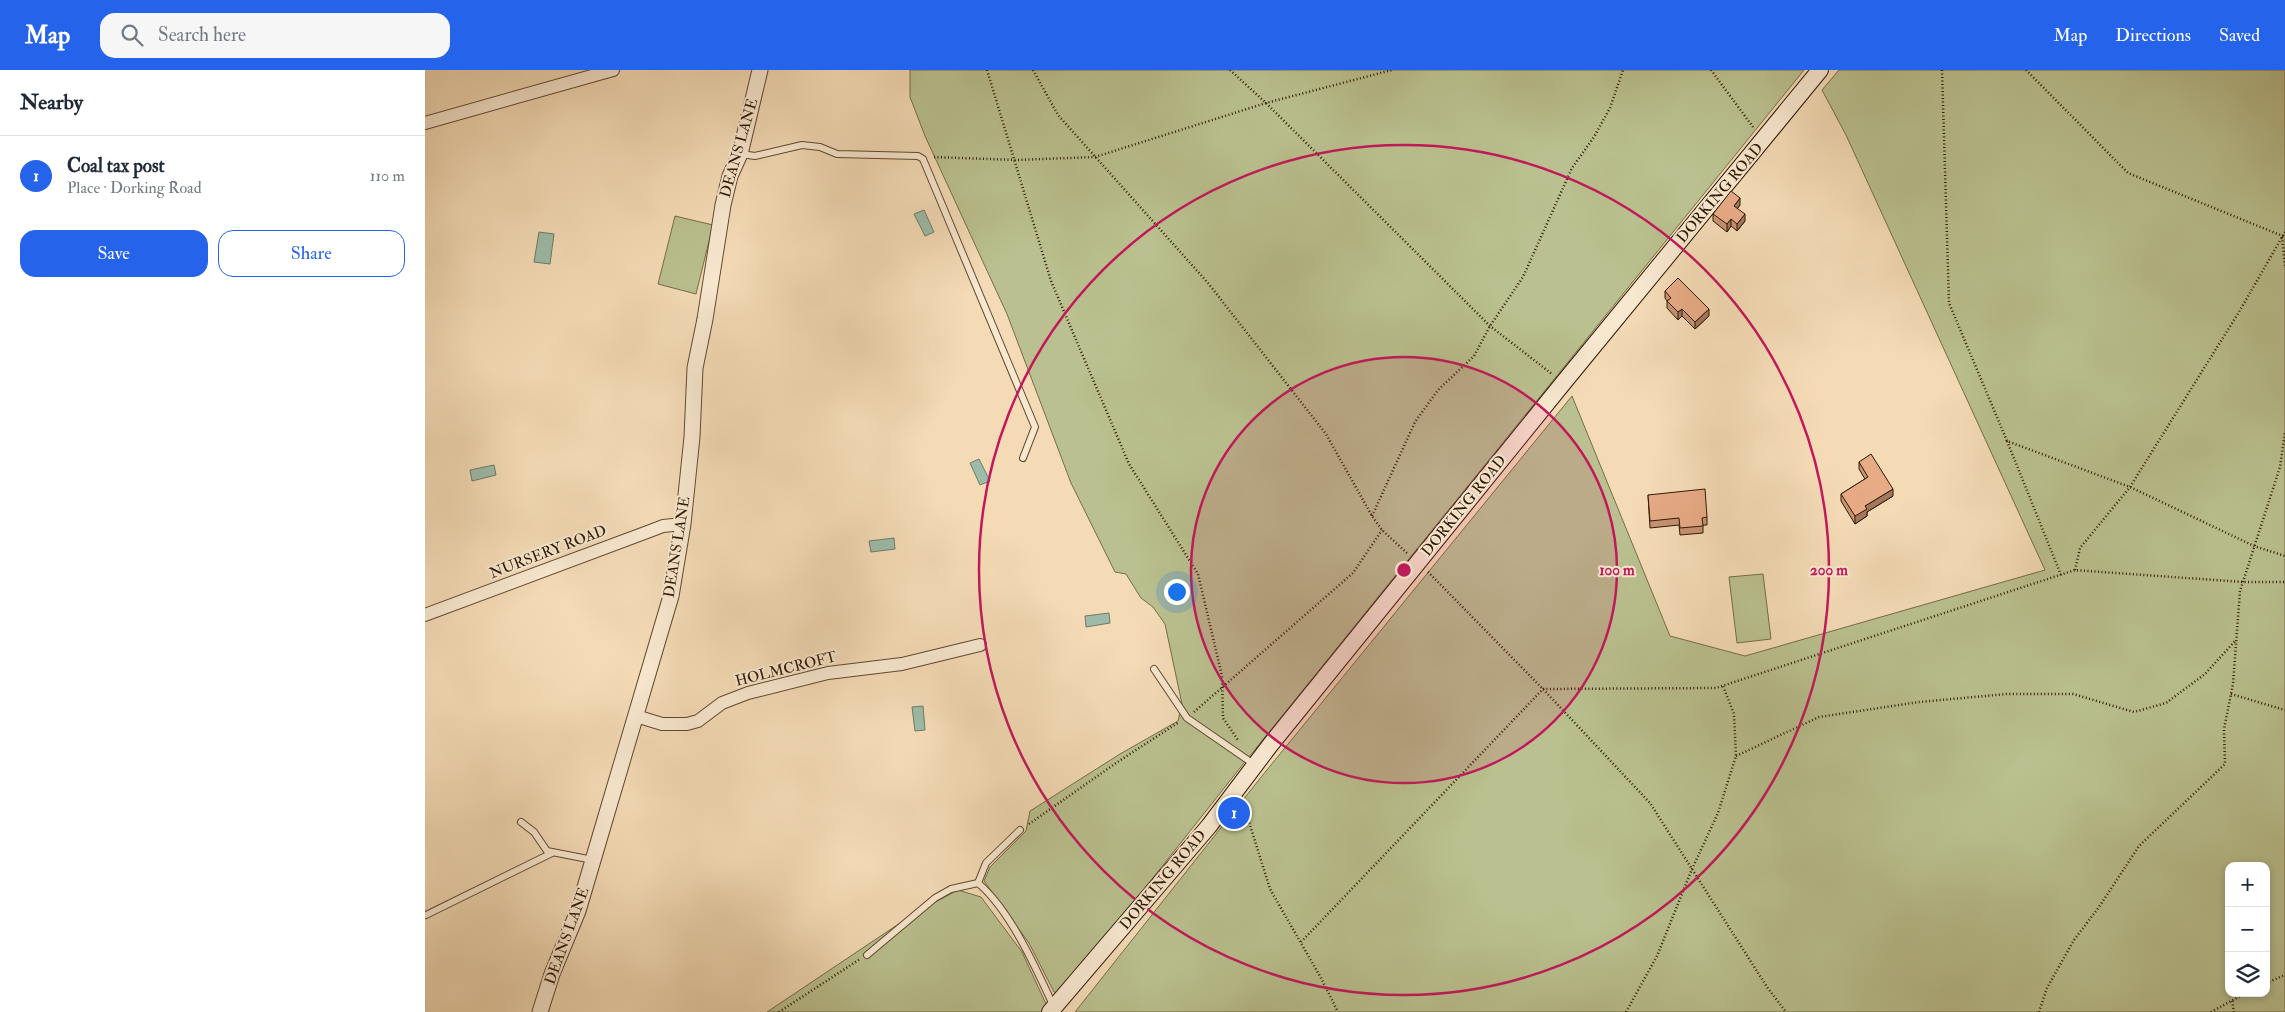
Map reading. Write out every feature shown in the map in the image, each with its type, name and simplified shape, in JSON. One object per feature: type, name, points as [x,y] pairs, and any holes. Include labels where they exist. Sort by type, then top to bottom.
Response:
[{"type":"main road","name":"DORKING ROAD","points":[[1052,1010],[1209,826],[1564,382],[1820,70]]},
{"type":"street","points":[[425,123],[613,70]]},
{"type":"street","name":"DEANS LANE","points":[[540,1012],[552,974],[578,911],[671,596],[683,524],[692,437],[695,368],[705,319],[723,205],[730,176],[740,154],[760,70]]},
{"type":"street","name":"NURSERY ROAD","points":[[425,615],[663,526],[683,524]]},
{"type":"street","name":"HOLMCROFT","points":[[636,716],[662,724],[687,724],[698,721],[722,704],[748,693],[828,673],[902,664],[980,644]]},
{"type":"lane","points":[[740,154],[755,156],[802,145],[820,147],[837,154],[921,157],[925,162],[1035,427],[1023,458]]},
{"type":"lane","points":[[1154,669],[1187,718],[1256,766]]},
{"type":"lane","points":[[521,822],[534,832],[544,848],[552,853],[593,860]]},
{"type":"lane","points":[[978,883],[985,862],[1020,830]]},
{"type":"lane","points":[[426,915],[552,853]]},
{"type":"lane","points":[[978,883],[995,902],[1019,936],[1052,1010]]},
{"type":"lane","points":[[867,955],[935,898],[951,889],[978,883]]},
{"type":"path","points":[[987,70],[1051,280],[1129,464],[1198,574],[1222,676],[1223,718],[1239,742]]},
{"type":"path","points":[[1033,70],[1058,115],[1208,283],[1326,434],[1372,516],[1383,530],[1543,688],[1650,803],[1767,987],[1786,1012]]},
{"type":"path","points":[[1230,70],[1266,103],[1490,326],[1564,382]]},
{"type":"path","points":[[915,156],[1015,160],[1095,157],[1266,103],[1392,70]]},
{"type":"path","points":[[1372,516],[1415,422],[1438,390],[1474,356],[1490,326],[1523,277],[1572,168],[1594,137],[1610,108],[1623,70]]},
{"type":"path","points":[[1711,70],[1763,140]]},
{"type":"path","points":[[1942,70],[1949,303],[2061,575]]},
{"type":"path","points":[[2026,70],[2128,173],[2283,236]]},
{"type":"path","points":[[2075,570],[2081,548],[2130,487],[2239,312],[2285,232]]},
{"type":"path","points":[[2283,236],[2285,266]]},
{"type":"path","points":[[2039,1012],[2047,988],[2074,940],[2099,907],[2139,846],[2225,764],[2224,729],[2231,694],[2240,591],[2280,467],[2285,432]]},
{"type":"path","points":[[2007,440],[2130,487],[2254,546],[2285,556]]},
{"type":"path","points":[[1020,830],[1116,763],[1187,718],[1221,690],[1353,573],[1383,530]]},
{"type":"path","points":[[1301,942],[1543,688],[1716,688],[2075,570],[2243,582],[2285,582]]},
{"type":"path","points":[[1736,756],[1819,717],[1919,702],[2007,694],[2073,694],[2134,712],[2165,703],[2205,674],[2237,640]]},
{"type":"path","points":[[1626,1012],[1657,956],[1692,869],[1718,813],[1736,756],[1733,714],[1723,686]]},
{"type":"path","points":[[2231,694],[2285,710]]},
{"type":"path","points":[[1246,799],[1243,808],[1270,888],[1338,1012]]},
{"type":"path","points":[[779,1012],[867,955]]},
{"type":"path","points":[[2270,981],[2285,975]]},
{"type":"path","points":[[2211,1012],[2240,997]]},
{"type":"path","points":[[2232,1001],[2234,1012]]},
{"type":"shaded area","points":[[910,70],[1804,70],[1244,763],[1061,994],[1054,992],[1029,943],[984,881],[990,867],[1026,831],[1030,811],[1120,754],[1178,721],[1182,704],[1165,624],[1153,607],[1141,598],[1126,574],[1115,572],[1071,483],[1007,314],[925,136],[910,97]]},
{"type":"shaded area","points":[[1839,70],[2285,70],[2285,1012],[1075,1012],[1262,776],[1572,396],[1670,636],[1745,656],[2045,570],[1846,135],[1822,90]]},
{"type":"shaded area","points":[[924,210],[934,232],[925,236],[914,214]]},
{"type":"shaded area","points":[[675,216],[713,225],[696,294],[658,284]]},
{"type":"shaded area","points":[[539,232],[554,234],[550,264],[534,262]]},
{"type":"shaded area","points":[[979,459],[990,481],[980,485],[970,463]]},
{"type":"shaded area","points":[[494,465],[496,475],[472,481],[470,470]]},
{"type":"shaded area","points":[[894,538],[895,549],[871,552],[869,541]]},
{"type":"shaded area","points":[[1763,574],[1771,639],[1737,643],[1729,577]]},
{"type":"shaded area","points":[[1109,613],[1110,623],[1086,627],[1085,616]]},
{"type":"shaded area","points":[[923,706],[925,730],[915,731],[912,707]]},
{"type":"shaded area","points":[[958,890],[981,897],[1022,952],[1046,1004],[1053,1012],[767,1012],[918,911]]},
{"type":"building","points":[[1731,191],[1740,198],[1734,206],[1745,214],[1737,224],[1731,219],[1727,224],[1713,214]]},
{"type":"building","points":[[1678,278],[1709,309],[1695,322],[1682,309],[1678,312],[1667,301],[1671,298],[1665,291]]},
{"type":"building","points":[[1871,454],[1893,489],[1865,506],[1867,509],[1855,516],[1841,494],[1868,477],[1859,462]]},
{"type":"building","points":[[1705,489],[1707,517],[1702,518],[1703,526],[1680,528],[1679,518],[1650,521],[1648,495]]},
{"type":"place","name":"Coal tax post","points":[[1234,813]]}]
